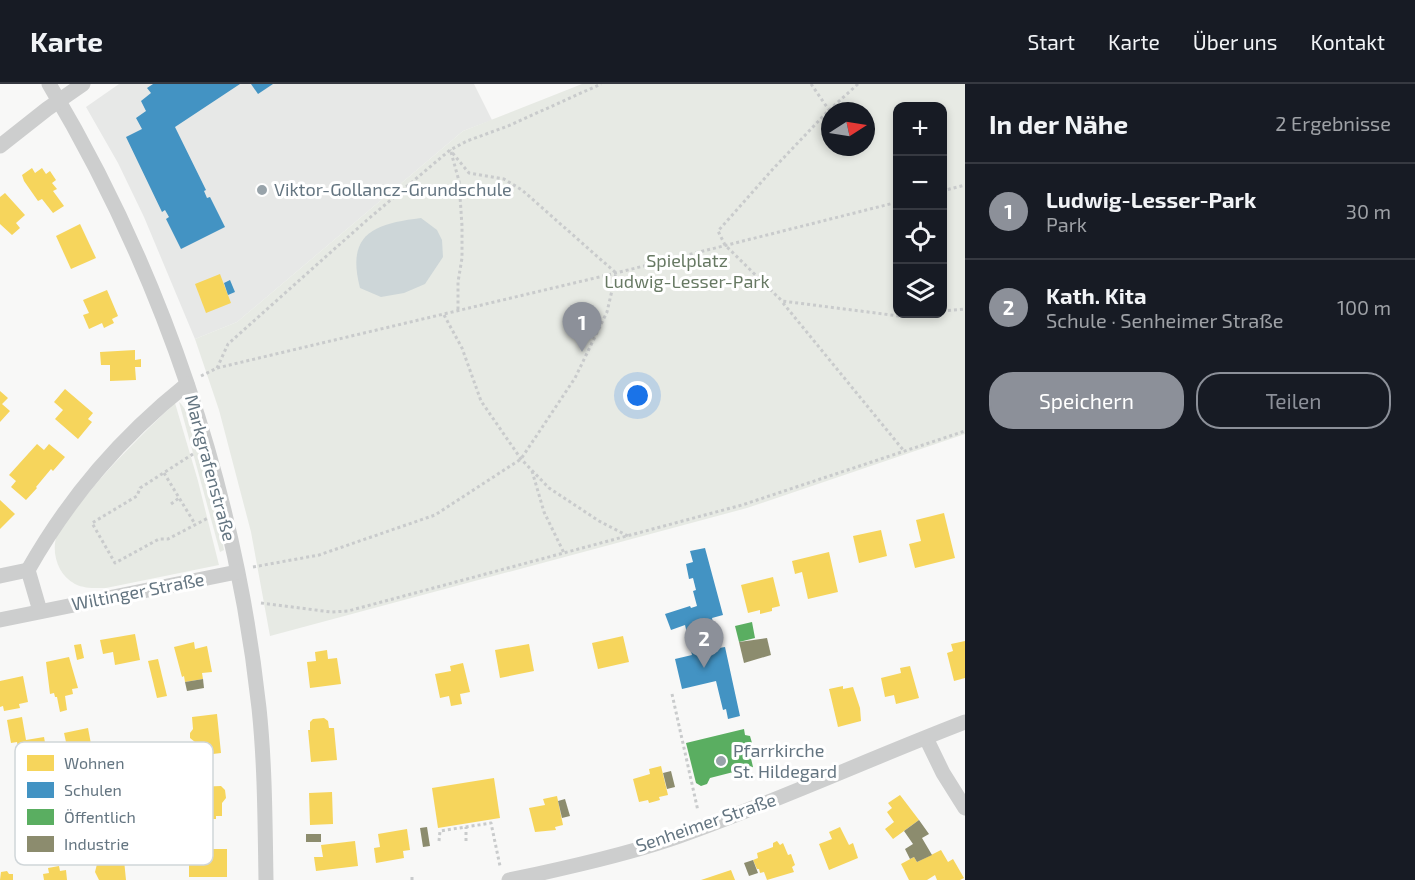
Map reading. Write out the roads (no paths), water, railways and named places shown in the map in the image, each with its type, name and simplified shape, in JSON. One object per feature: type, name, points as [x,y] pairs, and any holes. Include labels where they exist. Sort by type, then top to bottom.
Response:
[{"type":"street","name":"Markgrafenstraße","points":[[49,84],[136,250],[187,384],[216,480],[247,624],[259,709],[265,808],[266,880]]},
{"type":"street","points":[[0,146],[83,84]]},
{"type":"street","points":[[40,611],[28,570],[48,536],[79,492],[117,448],[187,384]]},
{"type":"street","points":[[0,576],[28,570]]},
{"type":"street","name":"Wiltinger Straße","points":[[0,620],[237,572]]},
{"type":"street","name":"Senheimer Straße","points":[[509,880],[554,875],[694,831],[965,722]]},
{"type":"street","points":[[926,738],[943,773],[965,808]]},
{"type":"place","name":"Viktor-Gollancz-Grundschule","points":[[262,190]]},
{"type":"place","name":"Ludwig-Lesser-Park","points":[[582,352]]},
{"type":"place","name":"Kath. Kita","points":[[704,668]]},
{"type":"place","name":"Pfarrkirche St. Hildegard","points":[[721,761]]},
{"type":"park label","name":"Spielplatz Ludwig-Lesser-Park","points":[[687,271]]}]
